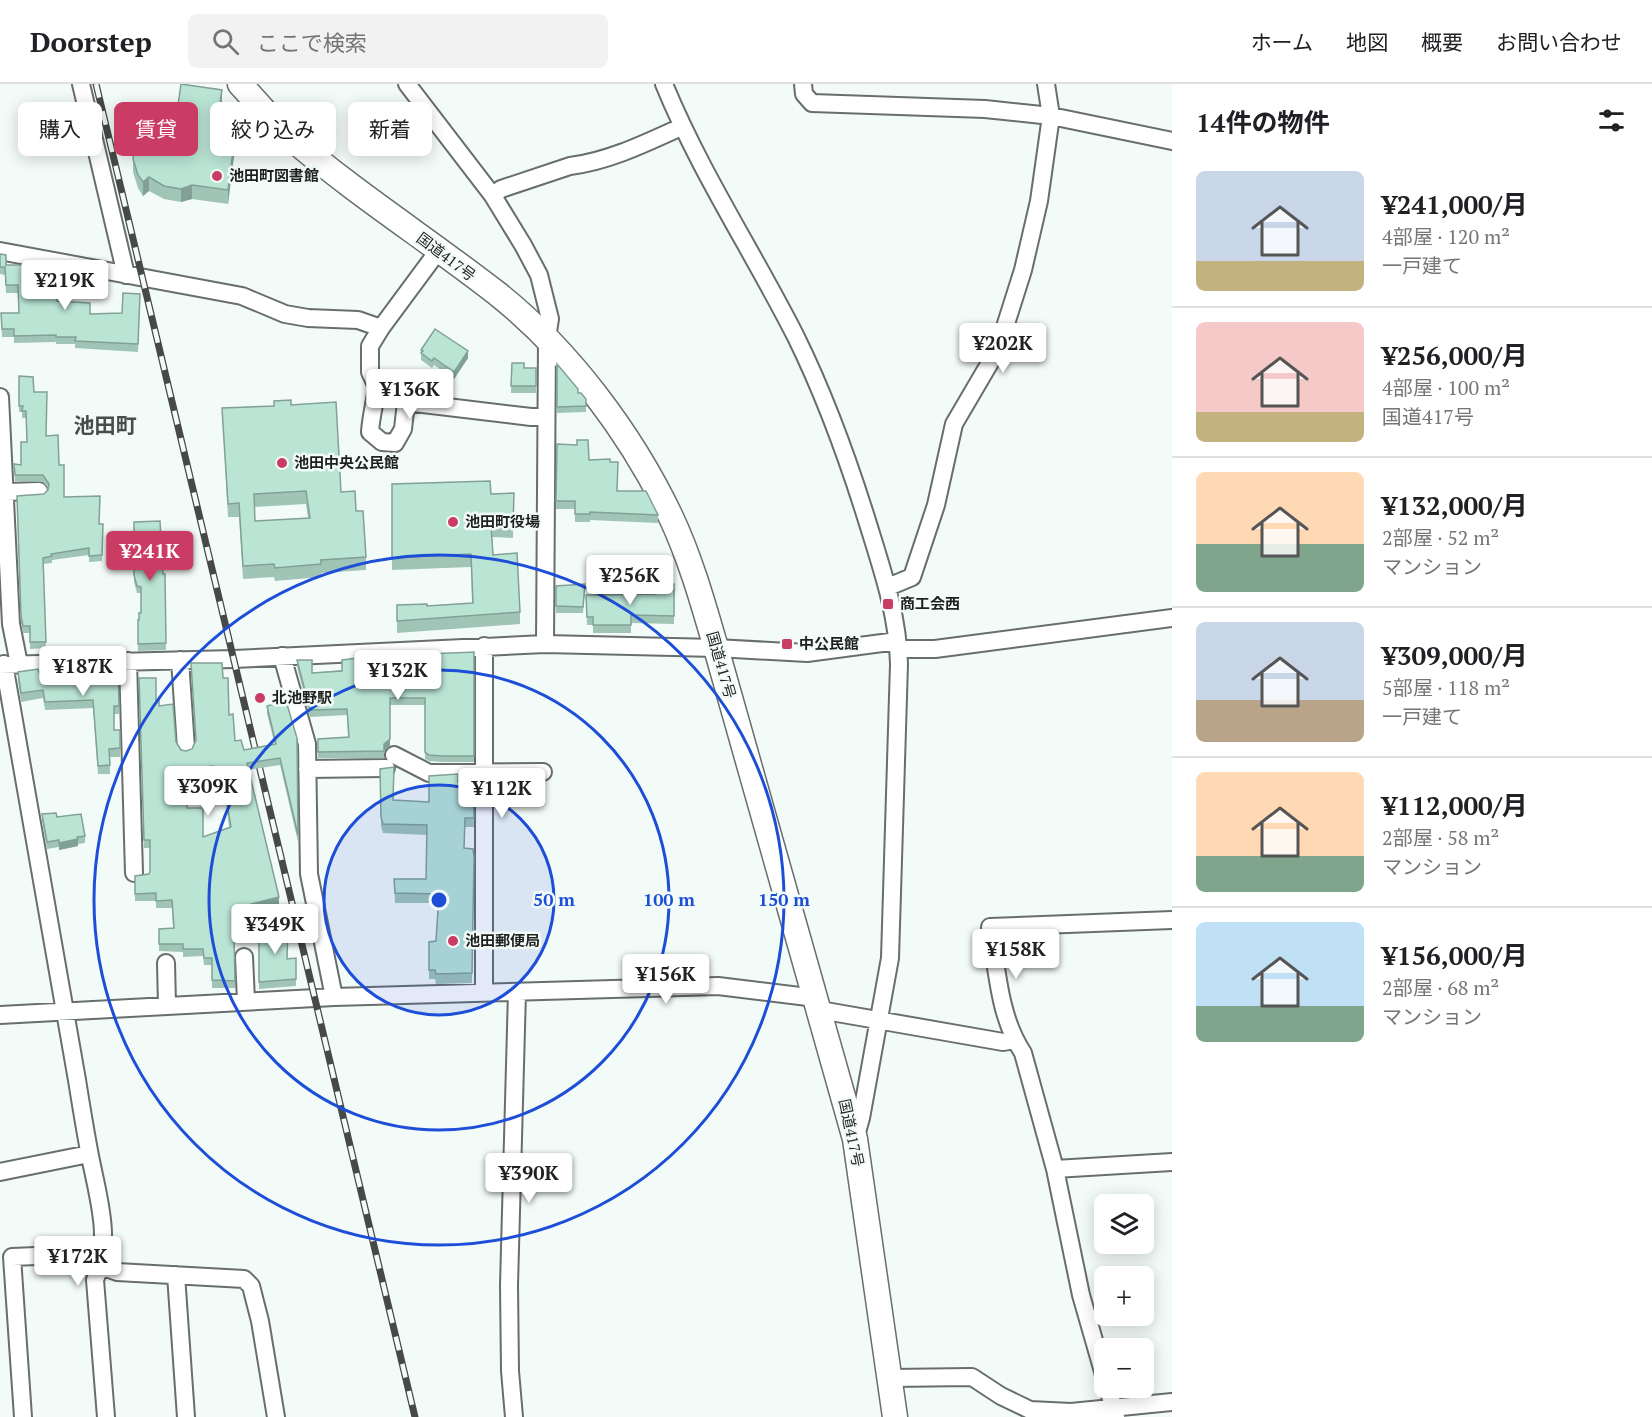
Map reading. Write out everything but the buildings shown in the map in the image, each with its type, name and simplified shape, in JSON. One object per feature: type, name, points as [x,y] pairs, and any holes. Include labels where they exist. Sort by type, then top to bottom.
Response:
[{"type":"highway","name":"国道417号","points":[[240,84],[288,136],[499,296],[547,338],[597,398],[644,467],[670,516],[691,567],[716,648],[855,1139],[895,1417]]},
{"type":"street","points":[[81,84],[126,275]]},
{"type":"street","points":[[407,84],[493,196],[539,275],[550,319],[547,338],[545,645]]},
{"type":"street","points":[[664,84],[681,127],[796,337],[830,412],[888,587],[898,645],[890,958],[861,1118],[855,1139]]},
{"type":"street","points":[[804,84],[804,94],[812,103],[985,109],[1051,116],[1172,141]]},
{"type":"street","points":[[888,587],[912,577],[936,505],[954,424],[998,349],[1023,270],[1039,201],[1051,116],[1046,84]]},
{"type":"street","points":[[493,196],[501,189],[637,147],[681,127]]},
{"type":"street","points":[[0,251],[242,296],[285,314],[308,318],[358,320],[381,328]]},
{"type":"street","points":[[406,402],[403,429],[395,443],[382,442],[370,432],[377,387],[370,372],[370,346],[438,251]]},
{"type":"street","points":[[377,387],[406,402],[546,417]]},
{"type":"street","points":[[0,397],[11,624],[8,664],[40,872],[103,1222],[101,1266],[95,1280],[105,1417]]},
{"type":"street","points":[[6,492],[39,491]]},
{"type":"street","points":[[8,664],[180,660],[545,645],[716,648],[807,653],[898,645],[935,649],[1172,618]]},
{"type":"street","points":[[484,646],[484,993]]},
{"type":"street","points":[[282,656],[307,744],[309,874],[334,997]]},
{"type":"street","points":[[180,660],[186,748]]},
{"type":"street","points":[[128,661],[134,873]]},
{"type":"street","points":[[307,769],[390,762],[429,773],[543,772]]},
{"type":"street","points":[[1094,1340],[1081,1295],[1055,1169],[1023,1053],[1015,1040],[1001,996],[990,927],[1172,920]]},
{"type":"street","points":[[244,957],[246,1001]]},
{"type":"street","points":[[165,963],[167,1005]]},
{"type":"street","points":[[0,1015],[334,997],[718,986],[1003,1042],[1015,1040]]},
{"type":"street","points":[[514,1417],[510,1371],[509,1285],[517,992]]},
{"type":"street","points":[[0,1172],[89,1154]]},
{"type":"street","points":[[1055,1169],[1172,1162]]},
{"type":"street","points":[[23,1417],[12,1257],[86,1254],[101,1266],[117,1272],[244,1279],[251,1286],[260,1320],[276,1417]]},
{"type":"street","points":[[176,1275],[186,1417]]},
{"type":"street","points":[[890,1378],[972,1377],[1001,1396],[1030,1410],[1115,1413],[1172,1402]]},
{"type":"street","points":[[1110,1398],[1115,1413]]},
{"type":"railway","points":[[96,84],[415,1417]]},
{"type":"place","name":"池田町図書館","points":[[217,176]]},
{"type":"place","name":"池田中央公民館","points":[[282,463]]},
{"type":"place","name":"池田町役場","points":[[453,522]]},
{"type":"place","name":"商工会西","points":[[888,604]]},
{"type":"place","name":"中公民館","points":[[787,644]]},
{"type":"place","name":"北池野駅","points":[[260,698]]},
{"type":"place","name":"池田郵便局","points":[[453,941]]},
{"type":"district","name":"池田町","points":[[105,426]]}]
